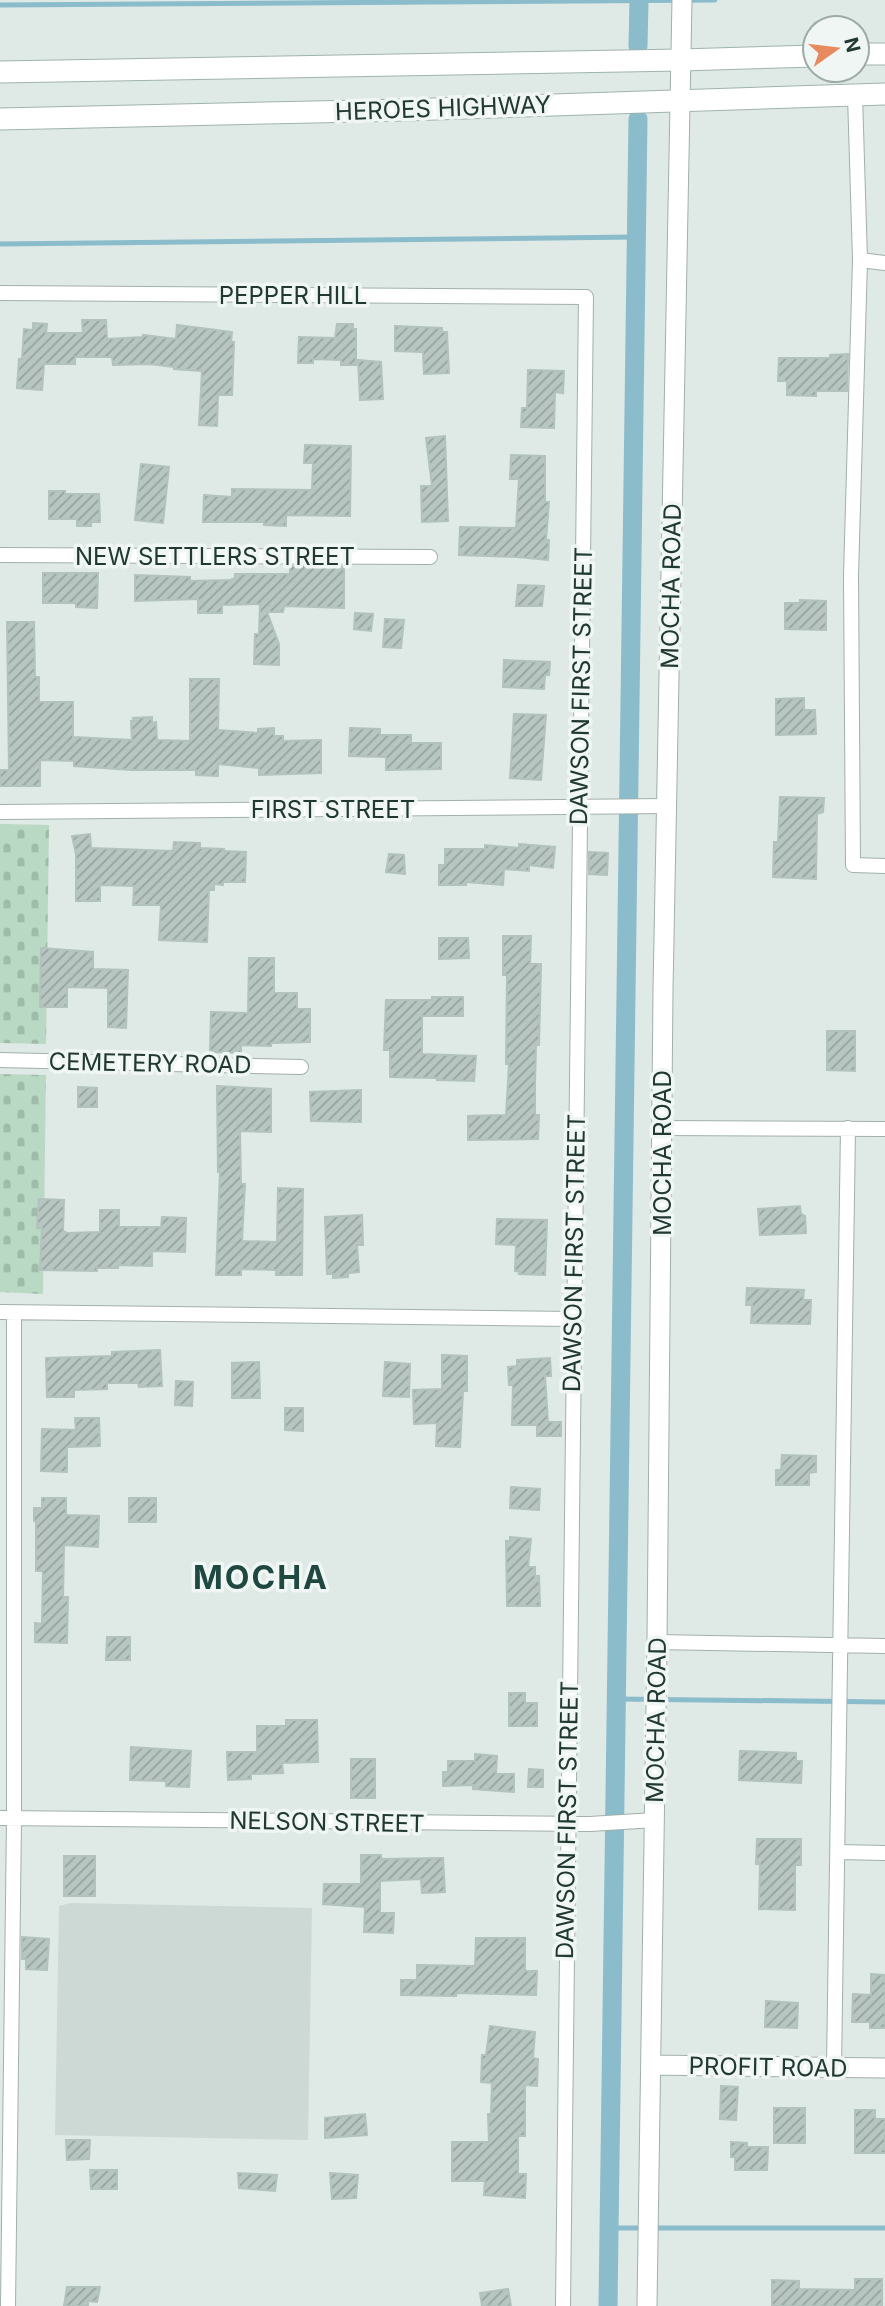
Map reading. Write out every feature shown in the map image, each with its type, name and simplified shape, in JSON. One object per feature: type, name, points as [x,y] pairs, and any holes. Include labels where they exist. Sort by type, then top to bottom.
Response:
[{"type":"main road","name":"HEROES HIGHWAY","points":[[0,72],[681,61],[801,56]]},
{"type":"main road","name":"HEROES HIGHWAY","points":[[0,118],[406,110],[885,94]]},
{"type":"street","name":"MOCHA ROAD","points":[[647,2306],[651,2065],[645,1820],[657,1643],[662,1128],[682,0]]},
{"type":"street","points":[[855,95],[860,260],[851,576],[853,865],[885,866]]},
{"type":"street","points":[[860,260],[885,263]]},
{"type":"street","name":"PEPPER HILL","points":[[0,293],[586,297]]},
{"type":"street","name":"DAWSON FIRST STREET","points":[[563,2306],[586,297]]},
{"type":"street","name":"NEW SETTLERS STREET","points":[[0,555],[430,557]]},
{"type":"street","name":"FIRST STREET","points":[[0,812],[667,806]]},
{"type":"street","name":"CEMETERY ROAD","points":[[0,1060],[301,1067]]},
{"type":"street","points":[[662,1128],[885,1129]]},
{"type":"street","points":[[834,2067],[848,1128]]},
{"type":"street","points":[[8,2306],[7,1313],[573,1319]]},
{"type":"street","points":[[657,1643],[885,1646]]},
{"type":"street","name":"NELSON STREET","points":[[7,1819],[567,1824],[645,1820]]},
{"type":"street","points":[[838,1852],[885,1853]]},
{"type":"street","name":"PROFIT ROAD","points":[[651,2065],[885,2068]]},
{"type":"shaded area","points":[[71,1903],[312,1908],[308,2140],[55,2135],[59,1906]]},
{"type":"green space","points":[[0,824],[49,825],[46,1044],[0,1043]]},
{"type":"green space","points":[[0,1074],[46,1075],[43,1294],[0,1292]]},
{"type":"building","points":[[82,320],[106,320],[107,339],[143,335],[176,339],[177,325],[232,332],[232,395],[218,395],[217,426],[199,425],[202,371],[150,364],[113,365],[112,357],[75,357],[75,364],[44,364],[42,390],[17,388],[24,329],[33,330],[33,323],[47,324],[46,333],[83,333]]},
{"type":"building","points":[[337,324],[353,324],[353,329],[356,329],[356,365],[341,365],[341,360],[313,359],[313,363],[298,363],[299,337],[335,338]]},
{"type":"building","points":[[395,326],[442,328],[442,332],[447,332],[449,373],[424,374],[423,352],[395,351]]},
{"type":"building","points":[[848,354],[847,391],[816,391],[816,396],[787,395],[787,381],[778,381],[779,358],[830,358],[830,355]]},
{"type":"building","points":[[358,360],[381,362],[383,399],[360,400]]},
{"type":"building","points":[[528,370],[564,371],[563,393],[555,392],[554,428],[521,427],[522,408],[527,408]]},
{"type":"building","points":[[445,436],[448,521],[422,522],[421,486],[432,486],[426,438]]},
{"type":"building","points":[[305,445],[351,446],[350,516],[286,515],[286,526],[264,525],[264,522],[203,522],[204,495],[232,497],[232,489],[312,490],[313,463],[304,463]]},
{"type":"building","points":[[511,455],[545,456],[545,502],[549,502],[546,540],[549,540],[548,560],[459,555],[460,527],[516,528],[519,479],[510,479]]},
{"type":"building","points":[[141,464],[169,467],[163,523],[135,520]]},
{"type":"building","points":[[49,491],[99,494],[100,522],[91,522],[91,526],[77,526],[77,519],[49,519]]},
{"type":"building","points":[[290,566],[344,566],[344,608],[284,606],[283,612],[267,612],[279,644],[279,665],[254,664],[260,604],[222,605],[222,613],[198,613],[198,599],[135,601],[135,575],[190,577],[190,581],[230,580],[235,578],[235,574],[290,574]]},
{"type":"building","points":[[43,573],[98,573],[97,608],[76,607],[76,603],[43,603]]},
{"type":"building","points":[[518,585],[544,586],[542,606],[516,606]]},
{"type":"building","points":[[800,600],[826,601],[826,630],[785,629],[785,603],[800,603]]},
{"type":"building","points":[[355,613],[373,614],[371,631],[354,629]]},
{"type":"building","points":[[385,619],[404,620],[401,648],[383,647]]},
{"type":"building","points":[[7,622],[34,622],[35,677],[39,677],[39,702],[73,702],[73,737],[132,740],[133,718],[152,717],[152,723],[156,722],[157,740],[190,741],[190,679],[219,679],[218,730],[258,733],[258,729],[274,728],[274,736],[283,736],[283,741],[321,740],[321,773],[259,775],[259,768],[218,764],[218,776],[196,775],[196,770],[132,770],[74,766],[74,761],[40,760],[40,786],[0,786],[0,770],[9,770]]},
{"type":"building","points":[[504,660],[550,662],[544,689],[503,687]]},
{"type":"building","points":[[804,698],[804,710],[815,710],[816,734],[776,735],[776,699]]},
{"type":"building","points":[[514,714],[546,715],[541,780],[510,778]]},
{"type":"building","points":[[350,728],[380,729],[380,735],[411,735],[411,743],[441,743],[441,769],[386,770],[386,757],[349,756]]},
{"type":"building","points":[[780,797],[824,798],[823,812],[817,814],[816,879],[773,877]]},
{"type":"building","points":[[90,834],[91,848],[173,851],[174,842],[200,843],[200,848],[246,852],[245,882],[214,884],[214,890],[209,890],[207,942],[159,940],[161,905],[133,905],[134,886],[100,885],[100,901],[76,901],[76,854],[72,836]]},
{"type":"building","points":[[519,844],[555,847],[553,868],[529,865],[529,871],[504,869],[503,885],[466,882],[466,885],[439,885],[439,865],[445,865],[445,849],[485,849],[485,845],[519,848]]},
{"type":"building","points":[[589,852],[608,853],[607,875],[589,874]]},
{"type":"building","points":[[389,854],[404,855],[405,874],[386,872]]},
{"type":"building","points":[[503,936],[531,936],[530,964],[541,964],[535,1084],[535,1115],[539,1115],[538,1139],[468,1140],[468,1116],[506,1115],[509,1064],[506,1064],[507,975],[503,975]]},
{"type":"building","points":[[439,938],[468,938],[469,958],[439,959]]},
{"type":"building","points":[[41,948],[93,952],[93,969],[128,970],[126,1028],[108,1027],[108,988],[67,987],[67,1007],[40,1007]]},
{"type":"building","points":[[249,958],[274,958],[274,993],[297,993],[297,1009],[310,1009],[310,1042],[271,1043],[271,1046],[241,1045],[241,1053],[210,1052],[211,1012],[248,1013]]},
{"type":"building","points":[[432,997],[463,997],[463,1016],[422,1016],[422,1054],[476,1056],[474,1081],[390,1077],[390,1050],[384,1050],[386,1000],[432,1000]]},
{"type":"building","points":[[827,1031],[855,1031],[855,1071],[827,1070]]},
{"type":"building","points":[[217,1086],[271,1089],[271,1132],[240,1131],[241,1184],[245,1184],[242,1241],[277,1242],[278,1188],[303,1189],[302,1275],[276,1275],[276,1270],[241,1269],[241,1275],[216,1275],[220,1172]]},
{"type":"building","points":[[78,1087],[97,1088],[97,1107],[78,1107]]},
{"type":"building","points":[[361,1090],[361,1122],[311,1121],[310,1092]]},
{"type":"building","points":[[39,1199],[64,1200],[63,1231],[67,1233],[100,1232],[100,1210],[119,1210],[119,1227],[161,1227],[162,1217],[186,1218],[185,1252],[152,1251],[152,1266],[118,1265],[118,1268],[97,1268],[97,1271],[40,1270],[42,1228],[37,1228]]},
{"type":"building","points":[[800,1206],[801,1214],[805,1216],[806,1233],[760,1235],[758,1209]]},
{"type":"building","points":[[362,1215],[363,1245],[357,1245],[359,1272],[348,1273],[348,1277],[333,1278],[333,1274],[327,1274],[325,1217]]},
{"type":"building","points":[[497,1219],[547,1220],[545,1275],[519,1274],[520,1272],[515,1271],[516,1245],[496,1244]]},
{"type":"building","points":[[747,1288],[804,1290],[803,1300],[811,1300],[810,1324],[751,1323],[752,1305],[746,1305]]},
{"type":"building","points":[[160,1350],[162,1386],[139,1387],[138,1383],[107,1383],[107,1389],[74,1390],[74,1397],[47,1397],[46,1358],[112,1356],[112,1352]]},
{"type":"building","points":[[442,1355],[467,1356],[467,1391],[463,1391],[460,1447],[436,1446],[437,1423],[414,1424],[413,1390],[442,1389]]},
{"type":"building","points":[[550,1358],[551,1376],[545,1376],[548,1422],[561,1422],[561,1436],[537,1436],[537,1425],[512,1425],[513,1385],[509,1385],[508,1367],[517,1366],[517,1360]]},
{"type":"building","points":[[259,1362],[260,1398],[232,1398],[232,1363]]},
{"type":"building","points":[[385,1362],[410,1364],[409,1397],[383,1396]]},
{"type":"building","points":[[176,1381],[193,1382],[192,1406],[175,1405]]},
{"type":"building","points":[[285,1408],[303,1408],[303,1431],[285,1430]]},
{"type":"building","points":[[75,1418],[99,1418],[100,1446],[67,1447],[67,1472],[41,1471],[42,1429],[76,1430]]},
{"type":"building","points":[[782,1455],[816,1456],[816,1472],[809,1473],[809,1485],[776,1485],[776,1470],[781,1470]]},
{"type":"building","points":[[511,1487],[540,1489],[539,1510],[510,1508]]},
{"type":"building","points":[[42,1498],[66,1498],[66,1515],[99,1516],[98,1547],[64,1545],[63,1597],[68,1597],[67,1643],[35,1642],[35,1623],[42,1624],[43,1571],[36,1571],[34,1508],[42,1508]]},
{"type":"building","points":[[129,1498],[156,1498],[156,1522],[129,1522]]},
{"type":"building","points":[[510,1537],[531,1539],[528,1567],[535,1567],[535,1576],[539,1576],[540,1606],[507,1606],[506,1541],[510,1541]]},
{"type":"building","points":[[107,1637],[130,1637],[130,1660],[106,1660]]},
{"type":"building","points":[[509,1693],[525,1693],[525,1703],[537,1703],[537,1726],[509,1726]]},
{"type":"building","points":[[286,1720],[317,1720],[318,1762],[282,1763],[283,1773],[251,1774],[251,1779],[228,1780],[227,1752],[257,1752],[257,1726],[286,1726]]},
{"type":"building","points":[[131,1747],[191,1751],[189,1787],[166,1786],[166,1781],[130,1780]]},
{"type":"building","points":[[740,1751],[796,1753],[796,1761],[802,1761],[801,1783],[739,1780]]},
{"type":"building","points":[[475,1754],[497,1756],[496,1774],[514,1774],[514,1792],[473,1789],[473,1785],[443,1786],[443,1772],[448,1772],[448,1761],[475,1761]]},
{"type":"building","points":[[351,1759],[375,1759],[375,1798],[351,1798]]},
{"type":"building","points":[[529,1769],[543,1770],[543,1787],[528,1787]]},
{"type":"building","points":[[757,1839],[801,1839],[801,1865],[795,1865],[795,1910],[759,1909],[760,1864],[756,1864]]},
{"type":"building","points":[[361,1855],[381,1855],[381,1859],[443,1858],[445,1892],[422,1893],[421,1879],[380,1881],[380,1913],[394,1913],[393,1933],[364,1932],[365,1907],[323,1904],[324,1884],[361,1884]]},
{"type":"building","points":[[64,1856],[95,1856],[95,1896],[64,1896]]},
{"type":"building","points":[[22,1937],[49,1939],[47,1970],[26,1969],[26,1959],[22,1959]]},
{"type":"building","points":[[476,1938],[525,1938],[525,1971],[537,1971],[536,1995],[401,1995],[401,1980],[417,1980],[417,1965],[475,1966]]},
{"type":"building","points":[[871,1974],[885,1975],[885,2028],[870,2028],[870,2022],[852,2022],[853,1994],[871,1995]]},
{"type":"building","points":[[766,2001],[798,2003],[797,2028],[765,2027]]},
{"type":"building","points":[[490,2026],[535,2032],[533,2058],[538,2059],[537,2086],[525,2085],[525,2136],[518,2136],[518,2174],[526,2174],[525,2198],[484,2195],[485,2181],[452,2181],[452,2142],[489,2142],[488,2114],[491,2114],[492,2083],[481,2082],[482,2055],[486,2055]]},
{"type":"building","points":[[721,2086],[738,2087],[736,2120],[720,2119]]},
{"type":"building","points":[[774,2108],[805,2108],[805,2143],[774,2143]]},
{"type":"building","points":[[855,2110],[875,2110],[875,2119],[885,2119],[885,2153],[855,2153]]},
{"type":"building","points":[[365,2114],[367,2135],[325,2138],[325,2118]]},
{"type":"building","points":[[66,2140],[90,2140],[89,2159],[67,2160]]},
{"type":"building","points":[[731,2142],[747,2143],[747,2147],[768,2147],[767,2170],[735,2170],[735,2157],[731,2157]]},
{"type":"building","points":[[90,2170],[117,2170],[117,2189],[91,2189]]},
{"type":"building","points":[[238,2173],[277,2175],[275,2191],[239,2188]]},
{"type":"building","points":[[330,2173],[358,2175],[356,2198],[332,2199]]},
{"type":"building","points":[[855,2279],[882,2279],[882,2306],[772,2306],[772,2280],[799,2281],[799,2289],[855,2290]]},
{"type":"building","points":[[67,2287],[100,2287],[97,2302],[88,2301],[88,2306],[64,2306]]},
{"type":"building","points":[[508,2289],[511,2306],[482,2306],[480,2293]]},
{"type":"waterway","points":[[638,46],[639,0]]},
{"type":"waterway","points":[[0,5],[715,0]]},
{"type":"waterway","points":[[608,2306],[638,119]]},
{"type":"waterway","points":[[0,244],[636,237]]},
{"type":"waterway","points":[[617,1699],[885,1702]]},
{"type":"waterway","points":[[609,2228],[644,2228]]},
{"type":"waterway","points":[[654,2228],[885,2228]]},
{"type":"district","name":"MOCHA","points":[[261,1577]]}]
